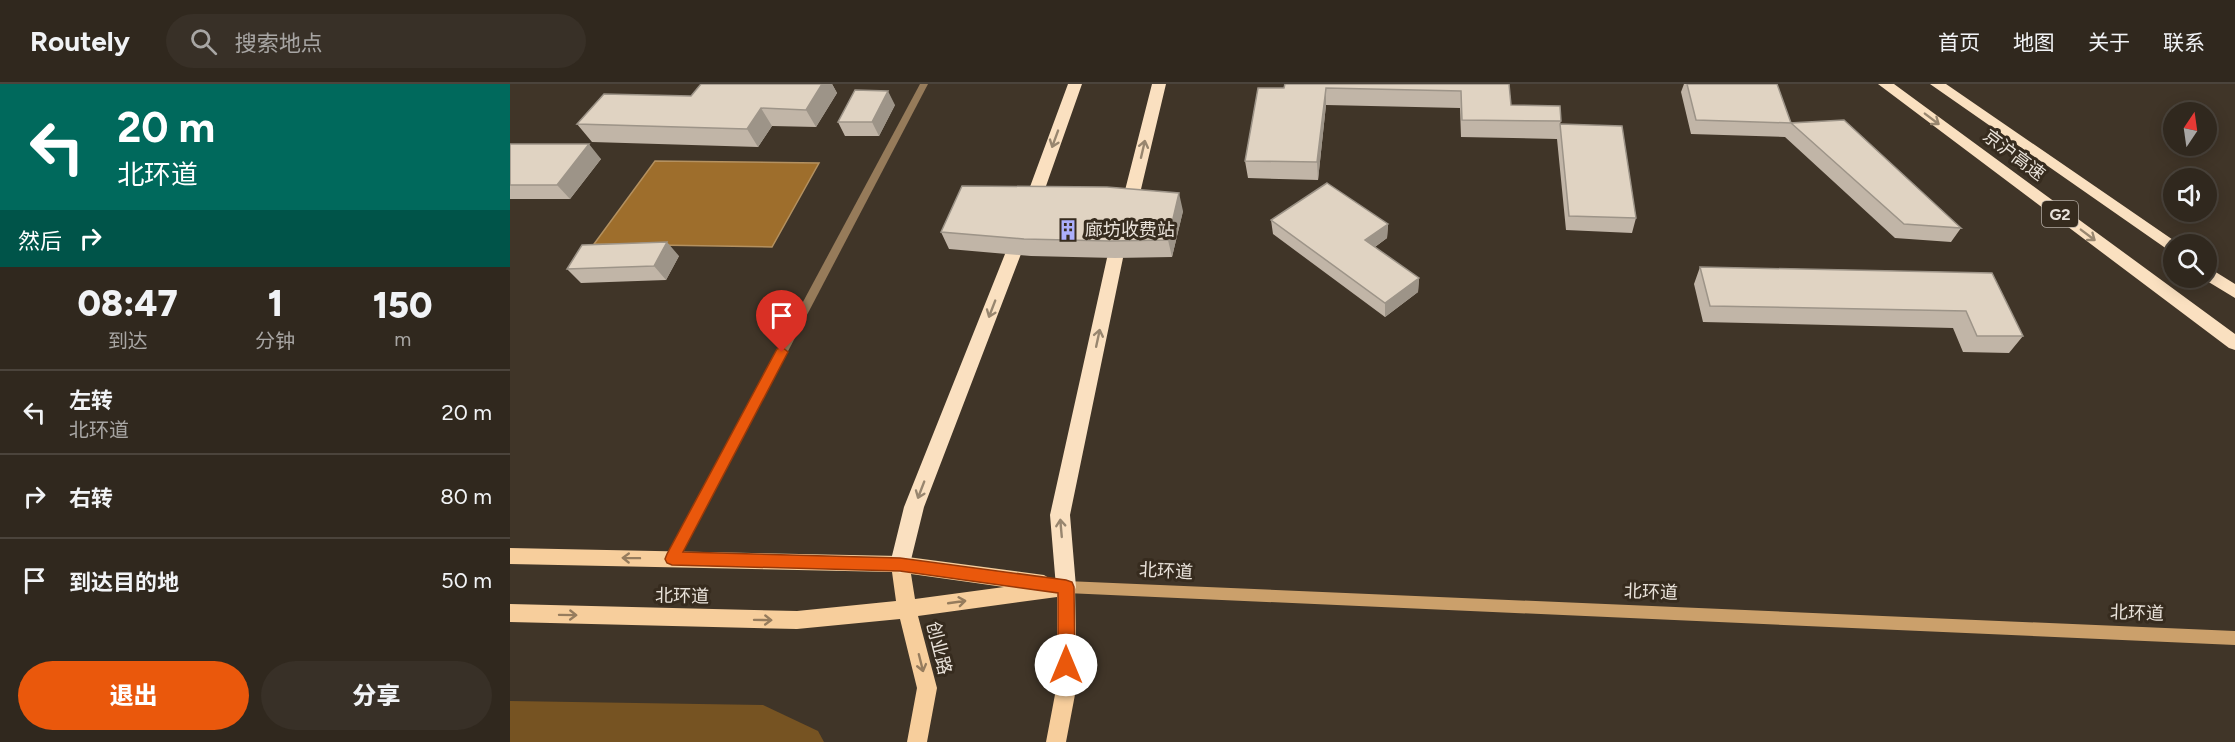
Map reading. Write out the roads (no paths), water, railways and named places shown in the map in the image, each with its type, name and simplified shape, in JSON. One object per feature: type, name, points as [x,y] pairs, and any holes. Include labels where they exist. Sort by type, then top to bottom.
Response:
[{"type":"highway","points":[[1032,203],[1075,84]]},
{"type":"highway","points":[[1130,206],[1159,84]]},
{"type":"highway","name":"京沪高速","points":[[1885,84],[2235,343]]},
{"type":"highway","name":"京沪高速","points":[[1937,84],[2163,241]]},
{"type":"highway","points":[[900,564],[914,507],[1013,254]]},
{"type":"highway","points":[[1056,742],[1067,684],[1066,587],[1060,515],[1115,258]]},
{"type":"highway","points":[[2217,280],[2235,292]]},
{"type":"highway","name":"北环道","points":[[510,556],[900,564],[1066,587]]},
{"type":"highway","name":"创业路","points":[[900,564],[907,609],[927,688],[917,742]]},
{"type":"highway","name":"北环道","points":[[510,613],[797,620],[907,609],[1066,587]]},
{"type":"main road","name":"北环道","points":[[1066,587],[2235,638]]},
{"type":"street","points":[[672,559],[924,84]]},
{"type":"place","name":"廊坊收费站","points":[[1068,230]]}]
